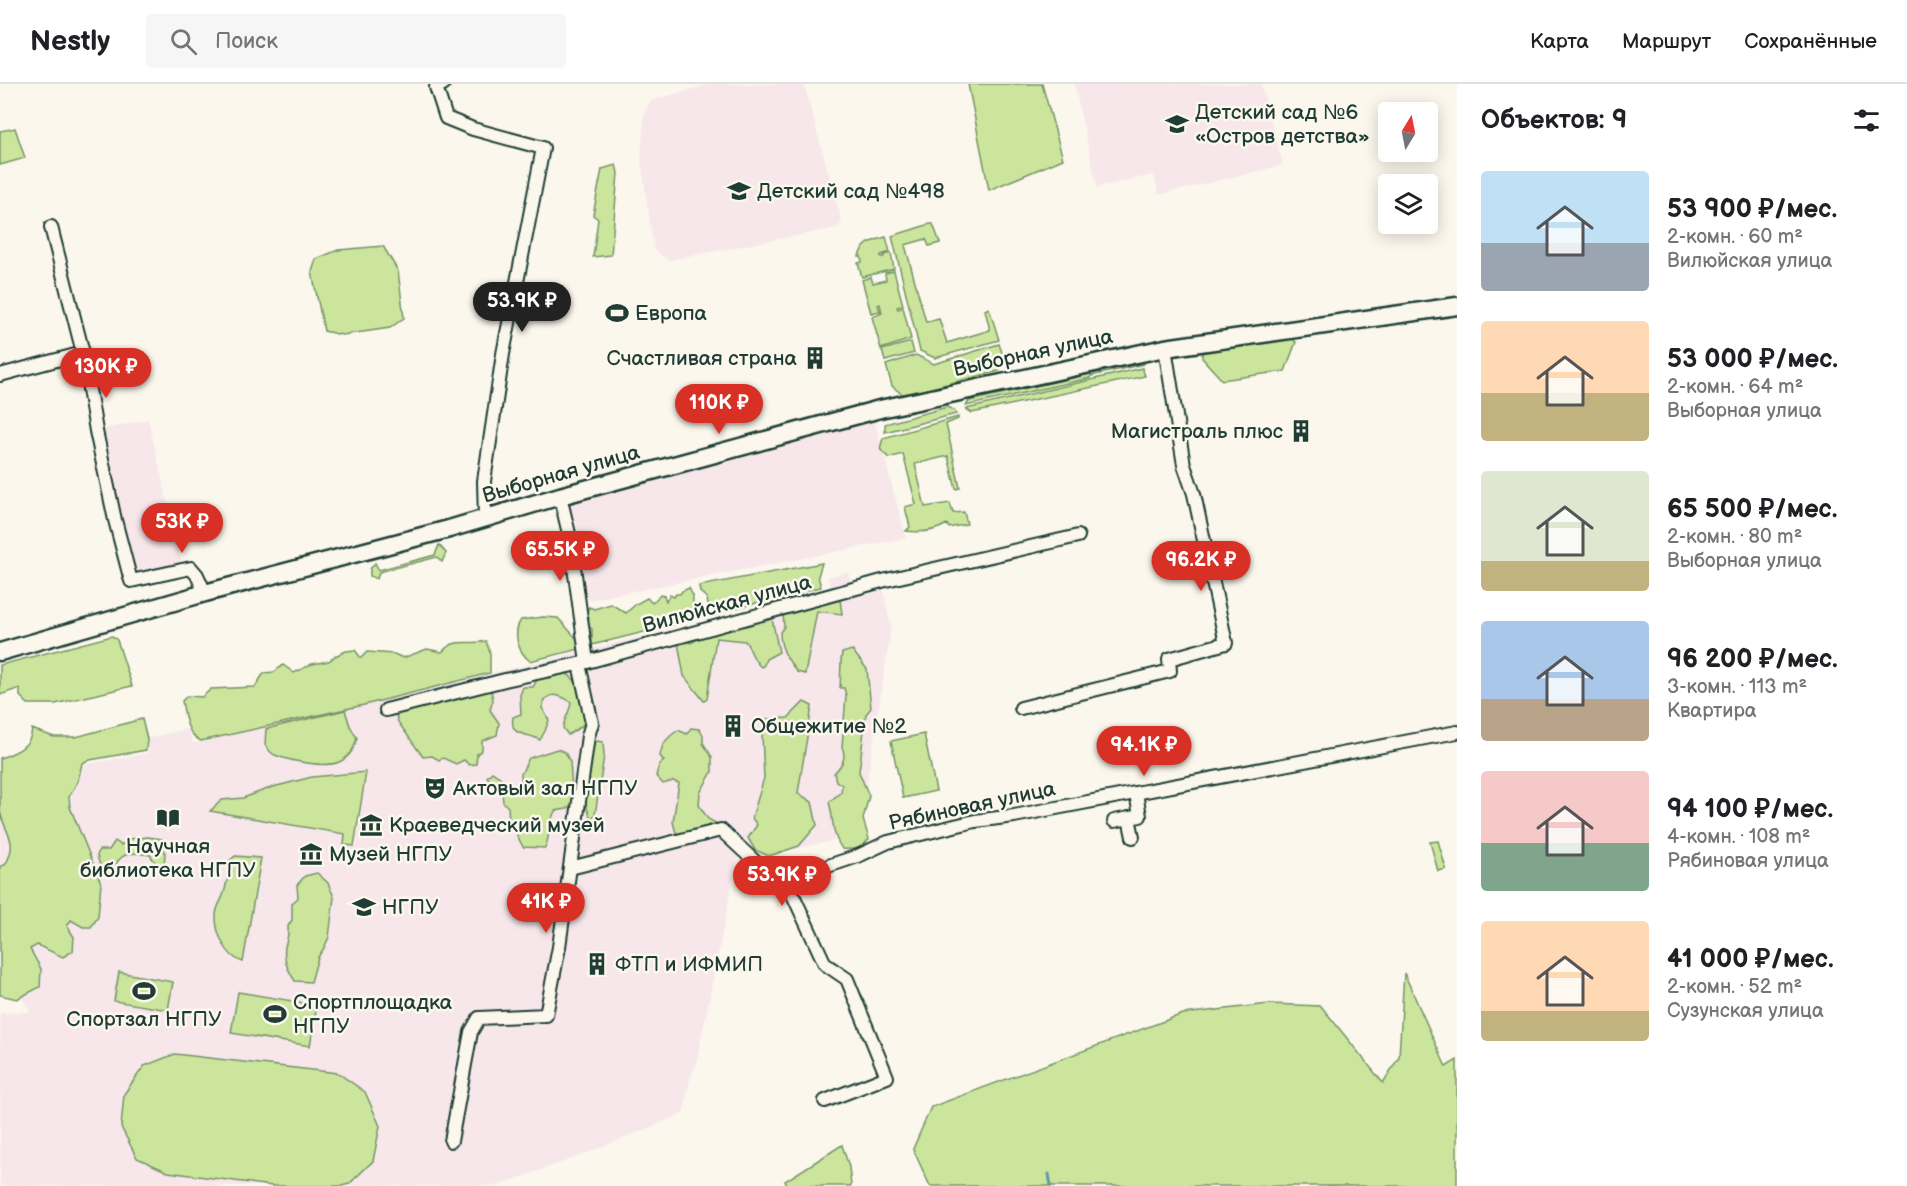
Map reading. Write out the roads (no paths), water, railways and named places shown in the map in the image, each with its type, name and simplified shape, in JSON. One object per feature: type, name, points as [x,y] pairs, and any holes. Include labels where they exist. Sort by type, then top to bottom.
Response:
[{"type":"main road","name":"Выборная улица","points":[[0,652],[205,593],[880,409],[1165,348],[1457,306]]},
{"type":"street","points":[[443,84],[436,87],[446,118],[473,129],[543,147],[501,365],[484,481],[485,518]]},
{"type":"street","points":[[51,227],[83,353],[96,431],[121,548],[131,581],[191,568],[197,575],[205,593]]},
{"type":"street","points":[[1022,708],[1170,671],[1169,659],[1226,643],[1197,505],[1184,465],[1165,348]]},
{"type":"street","points":[[0,375],[83,353]]},
{"type":"street","points":[[451,1141],[471,1032],[479,1018],[546,1015],[559,947],[588,736],[592,723],[583,663],[570,538],[560,496]]},
{"type":"street","name":"Вилюйская улица","points":[[386,710],[583,663],[882,581],[1078,536]]},
{"type":"street","name":"Рябиновая улица","points":[[783,881],[858,856],[888,842],[975,821],[1014,816],[1457,732]]},
{"type":"street","points":[[1114,821],[1140,816],[1136,793]]},
{"type":"street","points":[[1130,818],[1133,837]]},
{"type":"street","points":[[570,868],[721,830],[763,869],[783,881],[805,918],[825,964],[847,979],[887,1077],[825,1101]]},
{"type":"waterway","points":[[1049,1174],[1051,1186]]},
{"type":"place","name":"Детский сад №6 «Остров детства»","points":[[1177,124]]},
{"type":"place","name":"Детский сад №498","points":[[739,191]]},
{"type":"place","name":"Европа","points":[[617,313]]},
{"type":"place","name":"Счастливая страна","points":[[815,358]]},
{"type":"place","name":"Магистраль плюс","points":[[1301,431]]},
{"type":"place","name":"Общежитие №2","points":[[733,726]]},
{"type":"place","name":"Актовый зал НГПУ","points":[[435,788]]},
{"type":"place","name":"Научная библиотека НГПУ","points":[[168,818]]},
{"type":"place","name":"Краеведческий музей","points":[[371,825]]},
{"type":"place","name":"Музей НГПУ","points":[[311,854]]},
{"type":"place","name":"НГПУ","points":[[364,907]]},
{"type":"place","name":"ФТП и ИФМИП","points":[[597,964]]},
{"type":"place","name":"Спортзал НГПУ","points":[[144,991]]},
{"type":"place","name":"Спортплощадка НГПУ","points":[[275,1014]]}]
